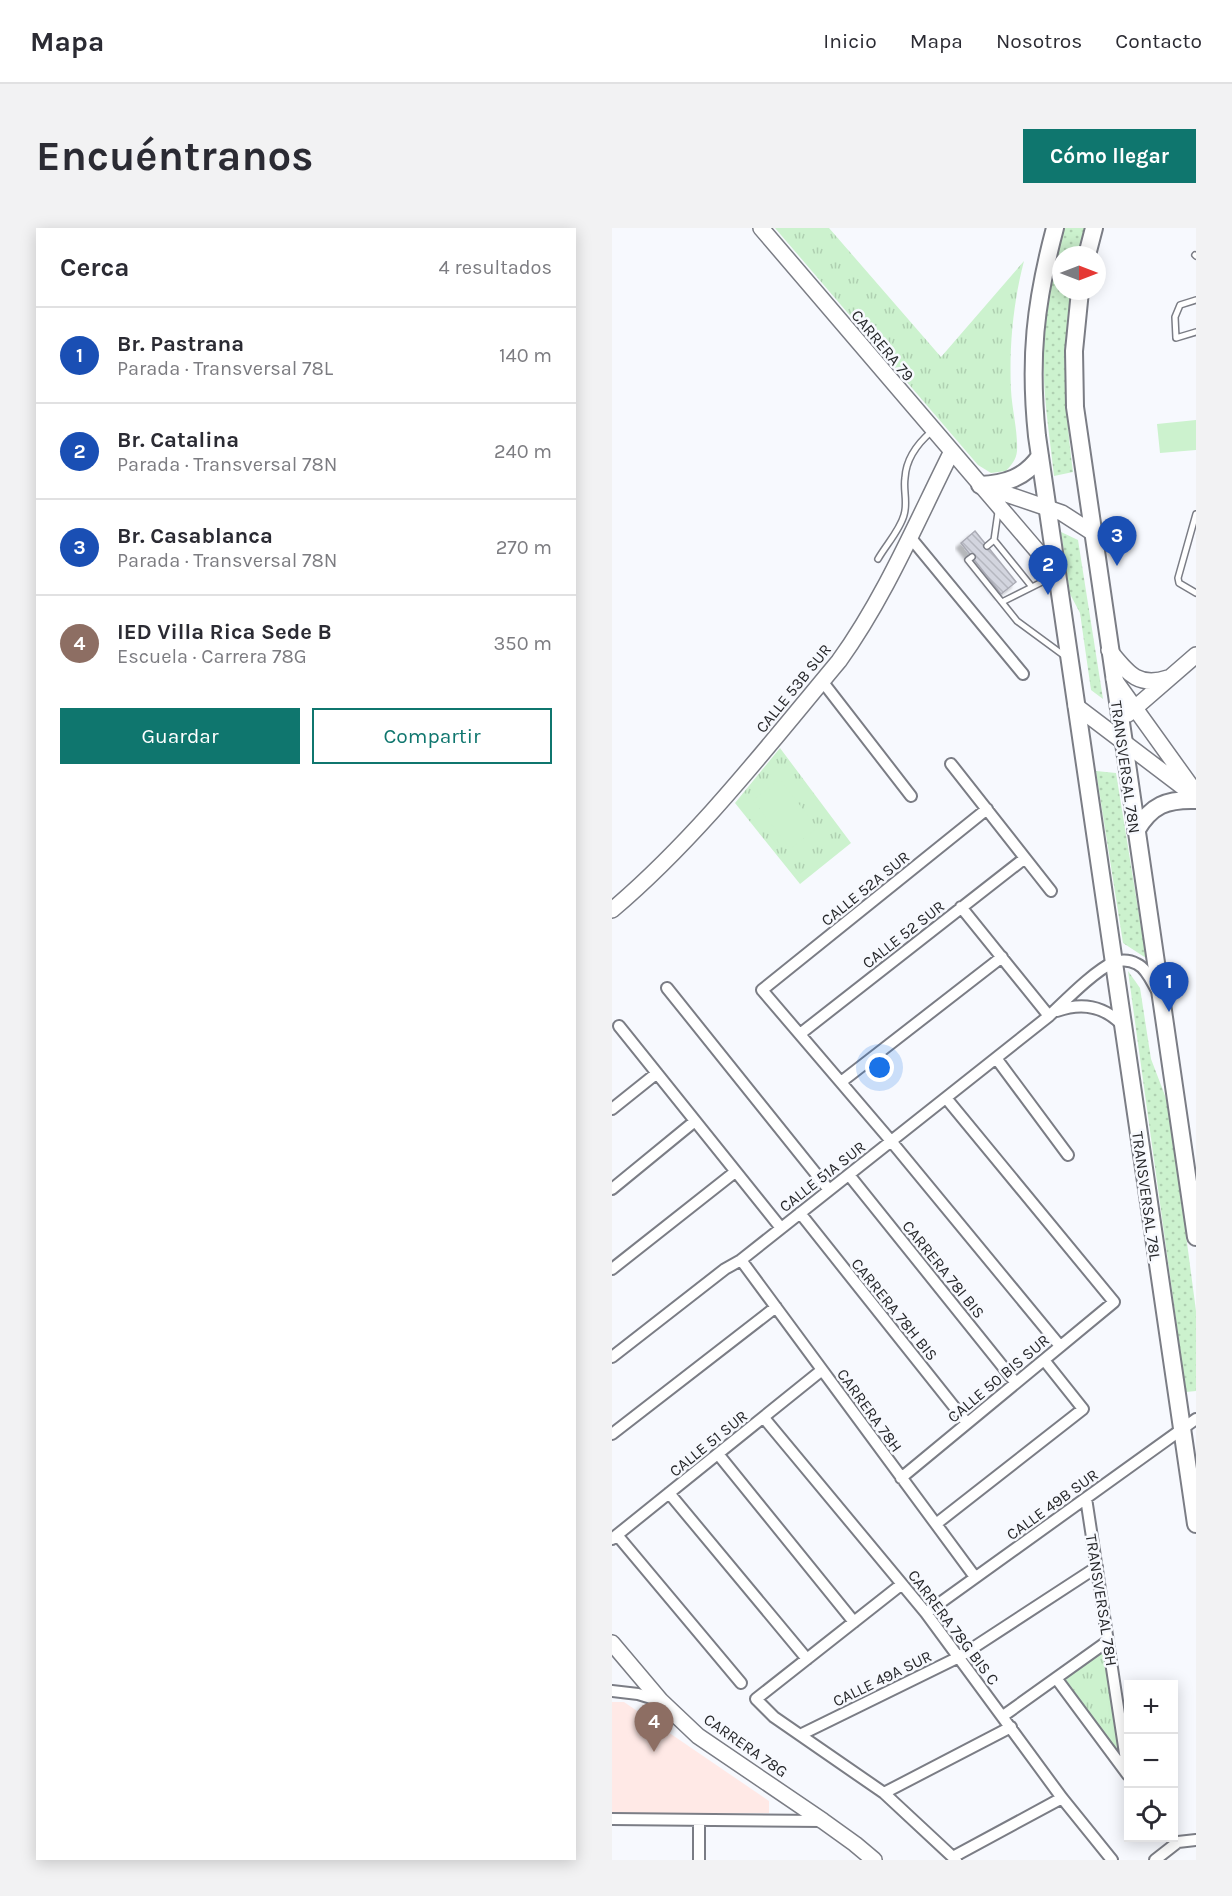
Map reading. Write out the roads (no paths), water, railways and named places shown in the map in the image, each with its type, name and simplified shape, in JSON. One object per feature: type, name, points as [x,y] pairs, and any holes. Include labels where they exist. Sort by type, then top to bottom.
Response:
[{"type":"main road","points":[[1054,228],[1041,284],[1034,334],[1033,388],[1047,507],[1113,963]]},
{"type":"main road","points":[[1089,246],[1094,228]]},
{"type":"main road","name":"TRANSVERSAL 78N","points":[[1079,300],[1073,384],[1092,533],[1161,1000]]},
{"type":"main road","points":[[980,485],[1000,483],[1016,478],[1028,471],[1040,456]]},
{"type":"main road","points":[[1136,831],[1145,818],[1160,805],[1196,797]]},
{"type":"main road","name":"TRANSVERSAL 78L","points":[[1113,963],[1181,1429]]},
{"type":"main road","points":[[1161,1000],[1196,1237]]},
{"type":"main road","points":[[1181,1429],[1196,1524]]},
{"type":"street","name":"CARRERA 79","points":[[761,228],[951,453],[1057,574]]},
{"type":"street","name":"CALLE 53B SUR","points":[[612,910],[693,832],[839,661],[866,621],[951,453]]},
{"type":"street","name":"CARRERA 79","points":[[980,485],[1069,516],[1092,533]]},
{"type":"street","points":[[909,537],[1023,674]]},
{"type":"street","points":[[1109,650],[1136,678],[1149,682],[1171,677]]},
{"type":"street","points":[[1120,721],[1196,655]]},
{"type":"street","points":[[1113,678],[1196,797]]},
{"type":"street","points":[[822,681],[911,796]]},
{"type":"street","points":[[1076,706],[1196,797]]},
{"type":"street","points":[[951,764],[1051,891]]},
{"type":"street","name":"CALLE 52A SUR","points":[[800,1034],[762,990],[987,809]]},
{"type":"street","name":"CALLE 52 SUR","points":[[800,1034],[1025,858]]},
{"type":"street","points":[[961,907],[1049,1016]]},
{"type":"street","points":[[841,1082],[1002,957]]},
{"type":"street","points":[[1113,963],[1125,961],[1138,964],[1149,977],[1161,1000]]},
{"type":"street","name":"CALLE 51A SUR","points":[[612,1357],[725,1269],[741,1260],[1049,1016],[1080,987],[1113,963]]},
{"type":"street","points":[[667,988],[829,1190]]},
{"type":"street","name":"CALLE 51A SUR","points":[[1049,1016],[1066,1008],[1084,1005],[1102,1010],[1122,1026]]},
{"type":"street","points":[[619,1026],[781,1228]]},
{"type":"street","points":[[800,1034],[1060,1346]]},
{"type":"street","points":[[996,1058],[1068,1155]]},
{"type":"street","points":[[612,1109],[657,1073]]},
{"type":"street","name":"CALLE 50 BIS SUR","points":[[902,1478],[1114,1302],[946,1098]]},
{"type":"street","points":[[612,1189],[695,1121]]},
{"type":"street","points":[[612,1269],[735,1172]]},
{"type":"street","name":"CARRERA 78I BIS","points":[[849,1175],[1016,1383]]},
{"type":"street","name":"CARRERA 78H BIS","points":[[800,1213],[967,1423]]},
{"type":"street","name":"CARRERA 78H","points":[[741,1260],[975,1578]]},
{"type":"street","points":[[612,1434],[776,1307]]},
{"type":"street","points":[[936,1524],[1083,1409],[1044,1360]]},
{"type":"street","name":"CALLE 51 SUR","points":[[615,1537],[822,1370]]},
{"type":"street","name":"CARRERA 78G BIS C","points":[[764,1418],[926,1613],[1062,1798],[1112,1860]]},
{"type":"street","name":"CALLE 49B SUR","points":[[926,1613],[1196,1419]]},
{"type":"street","points":[[718,1454],[854,1622]]},
{"type":"street","points":[[669,1493],[807,1659]]},
{"type":"street","name":"TRANSVERSAL 78H","points":[[1086,1498],[1108,1641],[1123,1697],[1125,1734]]},
{"type":"street","points":[[615,1537],[741,1683]]},
{"type":"street","name":"CALLE 49A SUR","points":[[800,1735],[959,1657],[1097,1567]]},
{"type":"street","points":[[902,1584],[756,1699],[774,1717],[884,1793],[954,1858],[1062,1798]]},
{"type":"street","points":[[1002,1716],[1108,1641]]},
{"type":"street","name":"CARRERA 78G","points":[[612,1643],[661,1701],[698,1736],[823,1821],[874,1860]]},
{"type":"street","points":[[1056,1678],[1124,1769]]},
{"type":"street","points":[[612,1691],[626,1691],[661,1701]]},
{"type":"street","points":[[884,1793],[1011,1726]]},
{"type":"street","points":[[612,1819],[823,1821]]},
{"type":"street","points":[[699,1820],[699,1860]]},
{"type":"street","points":[[1178,1839],[1196,1840]]},
{"type":"street","points":[[1155,1860],[1173,1842]]},
{"type":"lane","points":[[1196,300],[1179,305],[1175,317],[1176,338],[1196,332]]},
{"type":"lane","points":[[878,558],[903,518],[907,503],[904,478],[909,459],[922,440],[933,431]]},
{"type":"lane","points":[[987,546],[994,540],[999,507]]},
{"type":"lane","points":[[1196,514],[1178,578],[1183,587],[1196,592]]},
{"type":"lane","points":[[994,540],[1032,587]]},
{"type":"lane","points":[[972,557],[968,560],[1017,621],[1069,660]]},
{"type":"lane","points":[[1002,602],[1057,574]]},
{"type":"place","name":"Br. Casablanca","points":[[1117,566]]},
{"type":"place","name":"Br. Catalina","points":[[1048,595]]},
{"type":"place","name":"Br. Pastrana","points":[[1169,1012]]},
{"type":"place","name":"IED Villa Rica Sede B","points":[[654,1752]]}]
